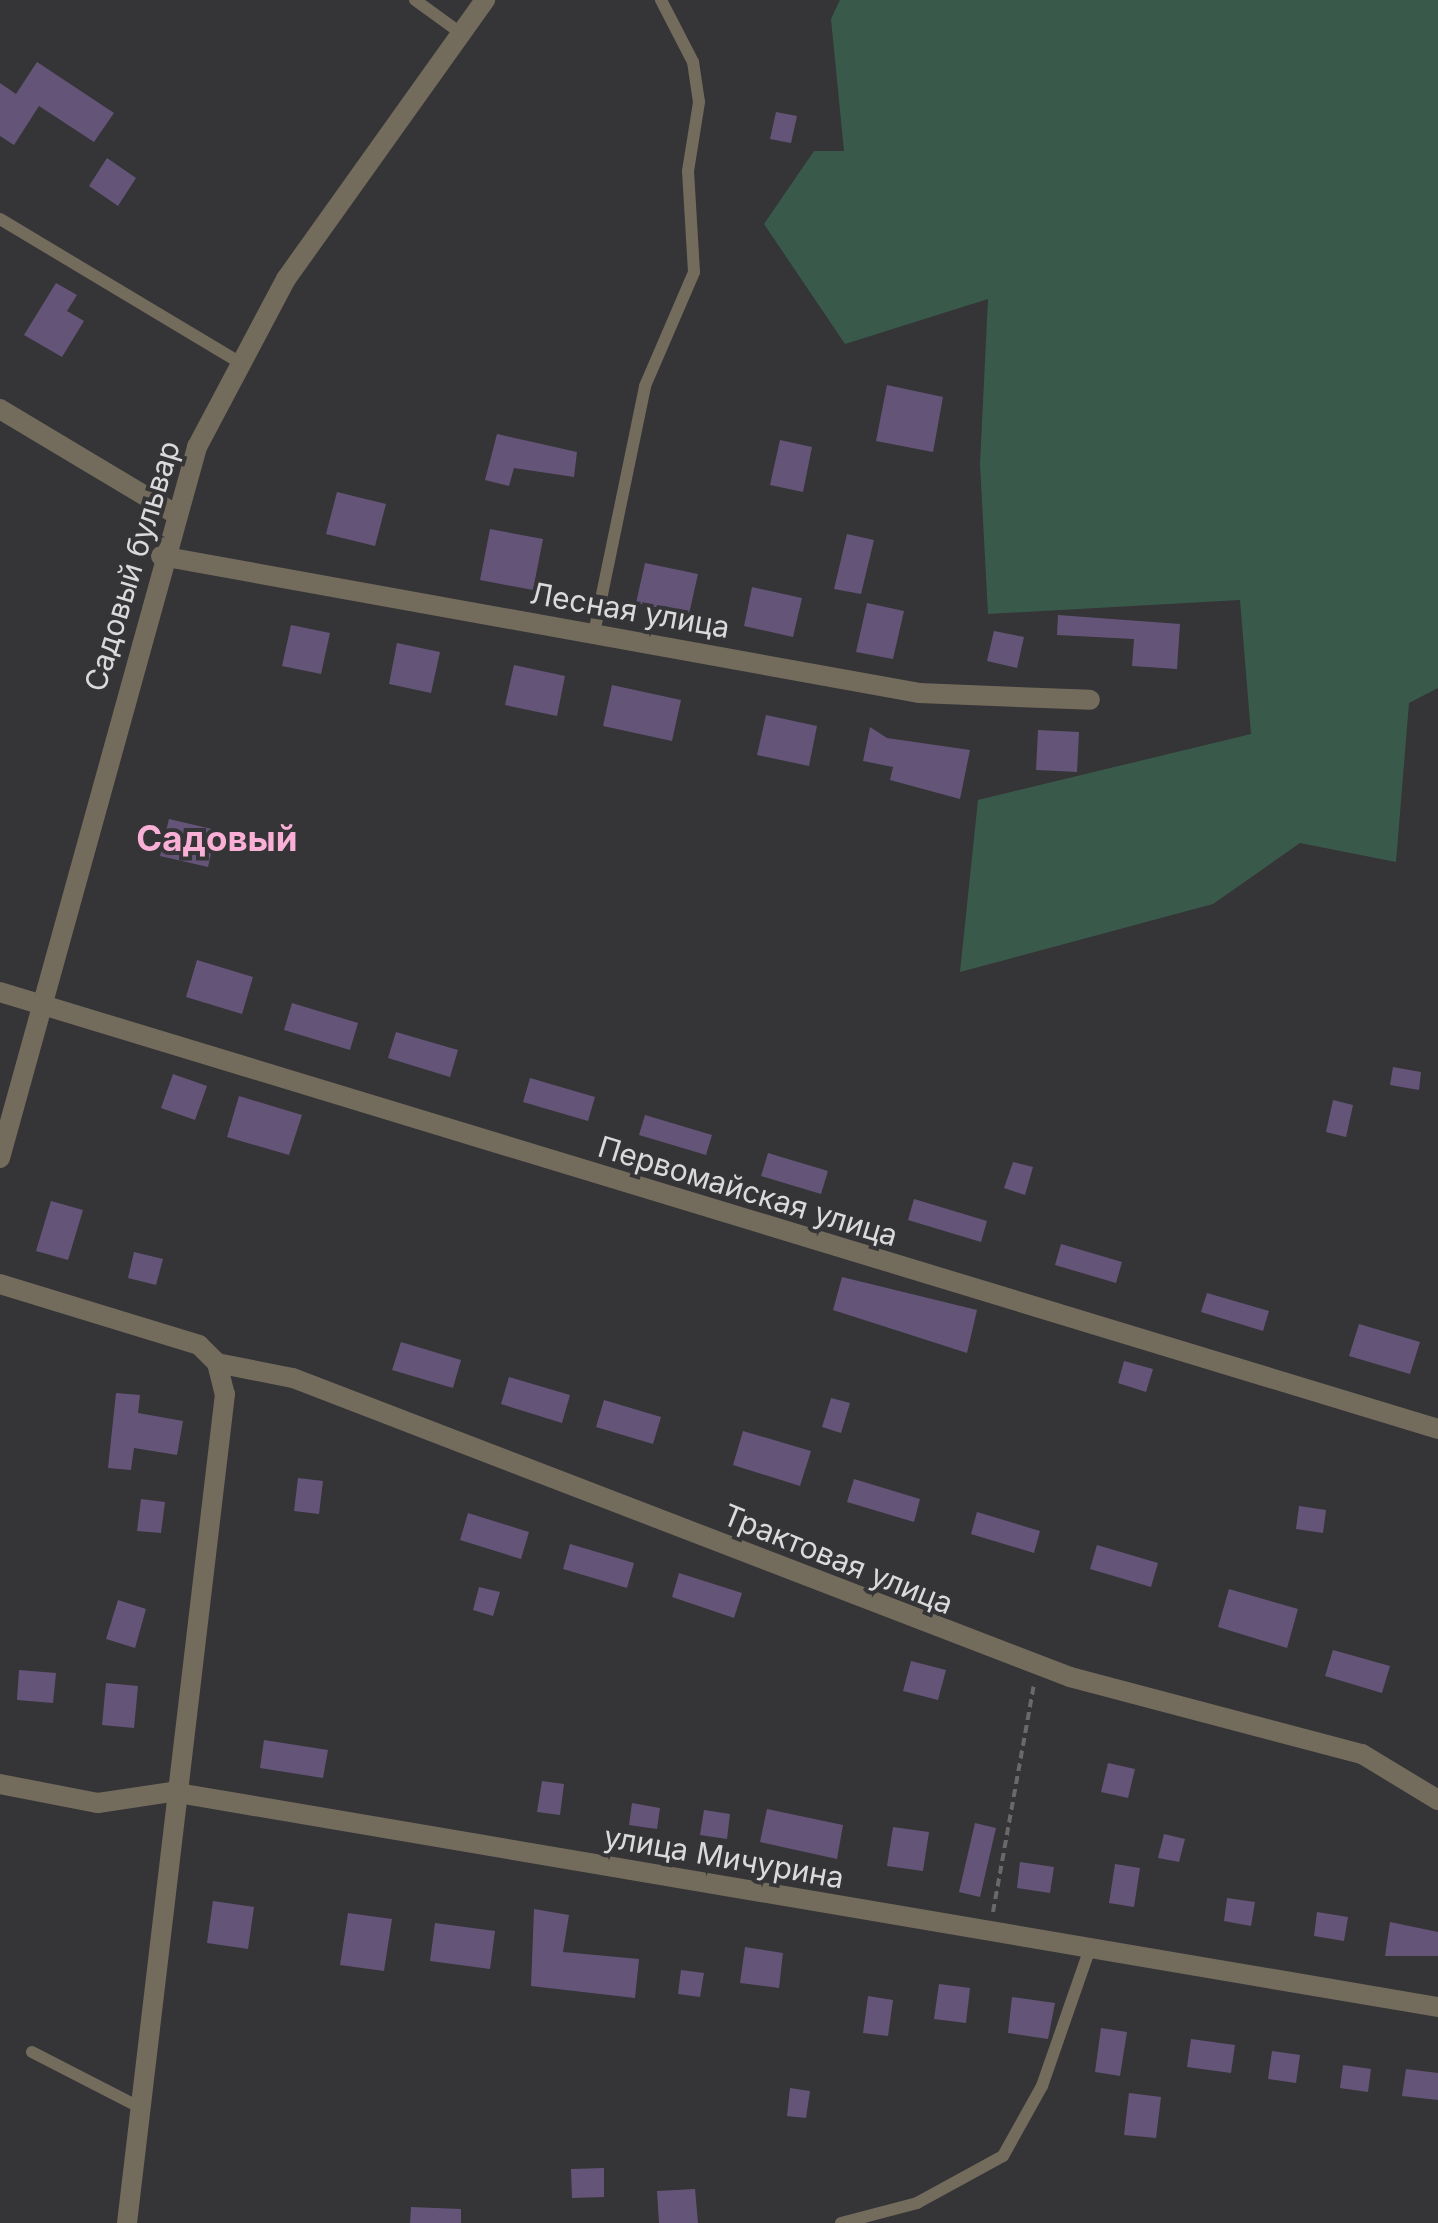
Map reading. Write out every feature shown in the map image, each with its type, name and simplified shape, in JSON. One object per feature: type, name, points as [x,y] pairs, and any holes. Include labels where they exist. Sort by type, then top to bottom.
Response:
[{"type":"street","name":"Садовый бульвар","points":[[0,1158],[161,556],[174,513],[237,361],[485,0]]},
{"type":"street","points":[[0,409],[174,513]]},
{"type":"street","name":"Лесная улица","points":[[161,556],[919,694],[1090,700]]},
{"type":"street","name":"Первомайская улица","points":[[0,992],[41,1010],[1438,1429]]},
{"type":"street","name":"Трактовая улица","points":[[0,1284],[164,1332],[217,1362],[292,1378],[1037,1666],[1362,1754],[1438,1800]]},
{"type":"street","points":[[127,2223],[135,2105],[172,1792],[223,1427],[217,1362]]},
{"type":"street","name":"улица Мичурина","points":[[0,1784],[98,1803],[172,1792],[1089,1951],[1438,2007]]},
{"type":"lane","points":[[415,0],[462,34]]},
{"type":"lane","points":[[594,634],[645,386],[694,272],[688,171],[700,102],[693,62],[661,0]]},
{"type":"lane","points":[[0,219],[237,361]]},
{"type":"lane","points":[[841,2223],[882,2218],[972,2178],[1002,2156],[1042,2086],[1089,1951]]},
{"type":"lane","points":[[32,2052],[135,2105]]},
{"type":"path","points":[[989,1934],[1037,1666]]},
{"type":"green space","points":[[840,0],[1438,0],[1438,688],[1409,703],[1396,862],[1300,843],[1213,904],[960,972],[978,800],[1251,734],[1240,600],[988,614],[980,464],[988,299],[845,344],[764,224],[814,151],[844,151],[831,19]]},
{"type":"building","points":[[37,62],[114,113],[94,142],[39,106],[14,145],[0,136],[0,83],[16,94]]},
{"type":"building","points":[[776,112],[797,116],[791,143],[770,139]]},
{"type":"building","points":[[107,158],[136,178],[118,206],[89,186]]},
{"type":"building","points":[[56,283],[77,295],[67,311],[84,321],[62,357],[24,335]]},
{"type":"building","points":[[887,385],[943,397],[933,452],[876,441]]},
{"type":"building","points":[[497,434],[577,452],[574,477],[514,468],[509,486],[485,480]]},
{"type":"building","points":[[780,440],[812,447],[803,492],[770,485]]},
{"type":"building","points":[[337,492],[386,504],[375,546],[326,534]]},
{"type":"building","points":[[490,529],[543,539],[533,590],[480,580]]},
{"type":"building","points":[[847,534],[874,540],[861,594],[834,589]]},
{"type":"building","points":[[645,563],[698,574],[689,614],[636,603]]},
{"type":"building","points":[[752,587],[802,598],[793,637],[744,626]]},
{"type":"building","points":[[867,603],[904,611],[893,659],[856,652]]},
{"type":"building","points":[[1058,615],[1180,624],[1177,669],[1132,666],[1134,639],[1057,635]]},
{"type":"building","points":[[291,625],[330,633],[321,674],[282,666]]},
{"type":"building","points":[[994,631],[1024,637],[1017,668],[987,661]]},
{"type":"building","points":[[397,643],[440,652],[431,693],[389,684]]},
{"type":"building","points":[[514,665],[565,676],[557,716],[505,705]]},
{"type":"building","points":[[612,685],[681,700],[672,741],[603,726]]},
{"type":"building","points":[[766,715],[817,726],[809,766],[757,755]]},
{"type":"building","points":[[870,727],[887,738],[970,750],[960,799],[890,780],[893,767],[863,761]]},
{"type":"building","points":[[1038,730],[1079,732],[1077,772],[1036,770]]},
{"type":"building","points":[[169,819],[216,830],[208,867],[160,856]]},
{"type":"building","points":[[197,960],[253,977],[242,1014],[186,997]]},
{"type":"building","points":[[292,1003],[358,1023],[350,1050],[284,1030]]},
{"type":"building","points":[[396,1032],[458,1050],[450,1077],[388,1058]]},
{"type":"building","points":[[1393,1067],[1421,1072],[1419,1090],[1390,1085]]},
{"type":"building","points":[[173,1074],[207,1086],[195,1120],[161,1108]]},
{"type":"building","points":[[530,1078],[595,1097],[588,1121],[523,1102]]},
{"type":"building","points":[[239,1096],[302,1115],[289,1155],[227,1137]]},
{"type":"building","points":[[1333,1100],[1353,1105],[1346,1137],[1326,1132]]},
{"type":"building","points":[[645,1115],[712,1135],[706,1155],[639,1135]]},
{"type":"building","points":[[768,1153],[828,1171],[821,1194],[761,1176]]},
{"type":"building","points":[[1013,1162],[1033,1167],[1025,1195],[1004,1188]]},
{"type":"building","points":[[914,1199],[987,1221],[981,1242],[908,1220]]},
{"type":"building","points":[[51,1201],[83,1210],[68,1260],[36,1251]]},
{"type":"building","points":[[1061,1244],[1122,1262],[1116,1283],[1055,1265]]},
{"type":"building","points":[[134,1252],[163,1259],[156,1285],[128,1278]]},
{"type":"building","points":[[842,1277],[977,1310],[967,1353],[833,1310]]},
{"type":"building","points":[[1207,1293],[1269,1311],[1263,1331],[1201,1312]]},
{"type":"building","points":[[1359,1324],[1420,1342],[1410,1374],[1349,1356]]},
{"type":"building","points":[[401,1342],[461,1360],[453,1388],[392,1370]]},
{"type":"building","points":[[1124,1361],[1153,1369],[1146,1392],[1118,1383]]},
{"type":"building","points":[[509,1377],[570,1395],[562,1423],[501,1404]]},
{"type":"building","points":[[116,1393],[140,1395],[138,1413],[183,1421],[177,1455],[134,1448],[131,1470],[108,1468]]},
{"type":"building","points":[[831,1398],[850,1403],[841,1433],[822,1427]]},
{"type":"building","points":[[604,1400],[661,1417],[653,1444],[596,1427]]},
{"type":"building","points":[[743,1431],[811,1451],[800,1486],[733,1465]]},
{"type":"building","points":[[298,1478],[323,1481],[319,1514],[294,1511]]},
{"type":"building","points":[[854,1479],[920,1499],[914,1522],[847,1502]]},
{"type":"building","points":[[141,1499],[165,1502],[161,1533],[137,1531]]},
{"type":"building","points":[[1299,1506],[1326,1510],[1323,1533],[1296,1529]]},
{"type":"building","points":[[977,1512],[1040,1531],[1034,1553],[971,1534]]},
{"type":"building","points":[[468,1513],[529,1532],[521,1559],[460,1540]]},
{"type":"building","points":[[570,1544],[634,1563],[627,1588],[563,1569]]},
{"type":"building","points":[[1097,1545],[1158,1563],[1151,1587],[1090,1569]]},
{"type":"building","points":[[679,1573],[742,1593],[734,1618],[672,1597]]},
{"type":"building","points":[[479,1587],[500,1592],[493,1616],[473,1610]]},
{"type":"building","points":[[1229,1589],[1298,1609],[1287,1648],[1218,1627]]},
{"type":"building","points":[[118,1600],[146,1609],[135,1648],[106,1639]]},
{"type":"building","points":[[1333,1650],[1390,1666],[1382,1693],[1325,1676]]},
{"type":"building","points":[[911,1661],[946,1670],[938,1700],[903,1691]]},
{"type":"building","points":[[19,1670],[56,1673],[53,1703],[17,1700]]},
{"type":"building","points":[[106,1683],[138,1686],[134,1728],[102,1725]]},
{"type":"building","points":[[264,1740],[328,1750],[323,1778],[260,1768]]},
{"type":"building","points":[[1108,1763],[1135,1769],[1128,1798],[1101,1792]]},
{"type":"building","points":[[542,1781],[564,1784],[560,1815],[537,1812]]},
{"type":"building","points":[[632,1803],[660,1808],[657,1829],[629,1825]]},
{"type":"building","points":[[767,1809],[843,1825],[837,1859],[760,1842]]},
{"type":"building","points":[[704,1810],[730,1814],[727,1839],[700,1835]]},
{"type":"building","points":[[975,1823],[996,1828],[980,1897],[959,1892]]},
{"type":"building","points":[[893,1827],[929,1832],[923,1871],[887,1866]]},
{"type":"building","points":[[1164,1834],[1185,1839],[1179,1862],[1158,1858]]},
{"type":"building","points":[[1020,1862],[1054,1867],[1050,1893],[1017,1888]]},
{"type":"building","points":[[1115,1864],[1140,1868],[1134,1907],[1109,1903]]},
{"type":"building","points":[[1227,1898],[1255,1902],[1251,1926],[1224,1921]]},
{"type":"building","points":[[213,1901],[254,1907],[248,1949],[207,1943]]},
{"type":"building","points":[[534,1909],[569,1915],[563,1952],[639,1959],[635,1998],[531,1986]]},
{"type":"building","points":[[1317,1912],[1348,1917],[1344,1941],[1314,1936]]},
{"type":"building","points":[[348,1913],[392,1919],[384,1971],[340,1965]]},
{"type":"building","points":[[1390,1922],[1438,1932],[1438,1956],[1385,1956]]},
{"type":"building","points":[[435,1923],[495,1931],[490,1969],[430,1961]]},
{"type":"building","points":[[745,1947],[783,1953],[779,1988],[740,1983]]},
{"type":"building","points":[[681,1970],[704,1973],[700,1997],[678,1994]]},
{"type":"building","points":[[939,1984],[970,1988],[966,2023],[934,2019]]},
{"type":"building","points":[[868,1996],[893,2000],[888,2036],[863,2033]]},
{"type":"building","points":[[1012,1997],[1055,2003],[1048,2039],[1008,2033]]},
{"type":"building","points":[[1101,2028],[1127,2032],[1120,2076],[1095,2072]]},
{"type":"building","points":[[1191,2039],[1235,2045],[1231,2073],[1187,2067]]},
{"type":"building","points":[[1272,2051],[1300,2055],[1296,2083],[1268,2079]]},
{"type":"building","points":[[1343,2065],[1371,2069],[1368,2092],[1340,2088]]},
{"type":"building","points":[[1406,2069],[1438,2073],[1438,2100],[1402,2096]]},
{"type":"building","points":[[790,2088],[810,2091],[806,2118],[787,2116]]},
{"type":"building","points":[[1129,2093],[1161,2097],[1156,2138],[1124,2135]]},
{"type":"building","points":[[604,2168],[604,2197],[572,2198],[571,2169]]},
{"type":"building","points":[[695,2189],[698,2223],[659,2223],[657,2191]]},
{"type":"building","points":[[411,2207],[461,2209],[461,2223],[410,2223]]},
{"type":"district","name":"Садовый","points":[[217,838]]}]
